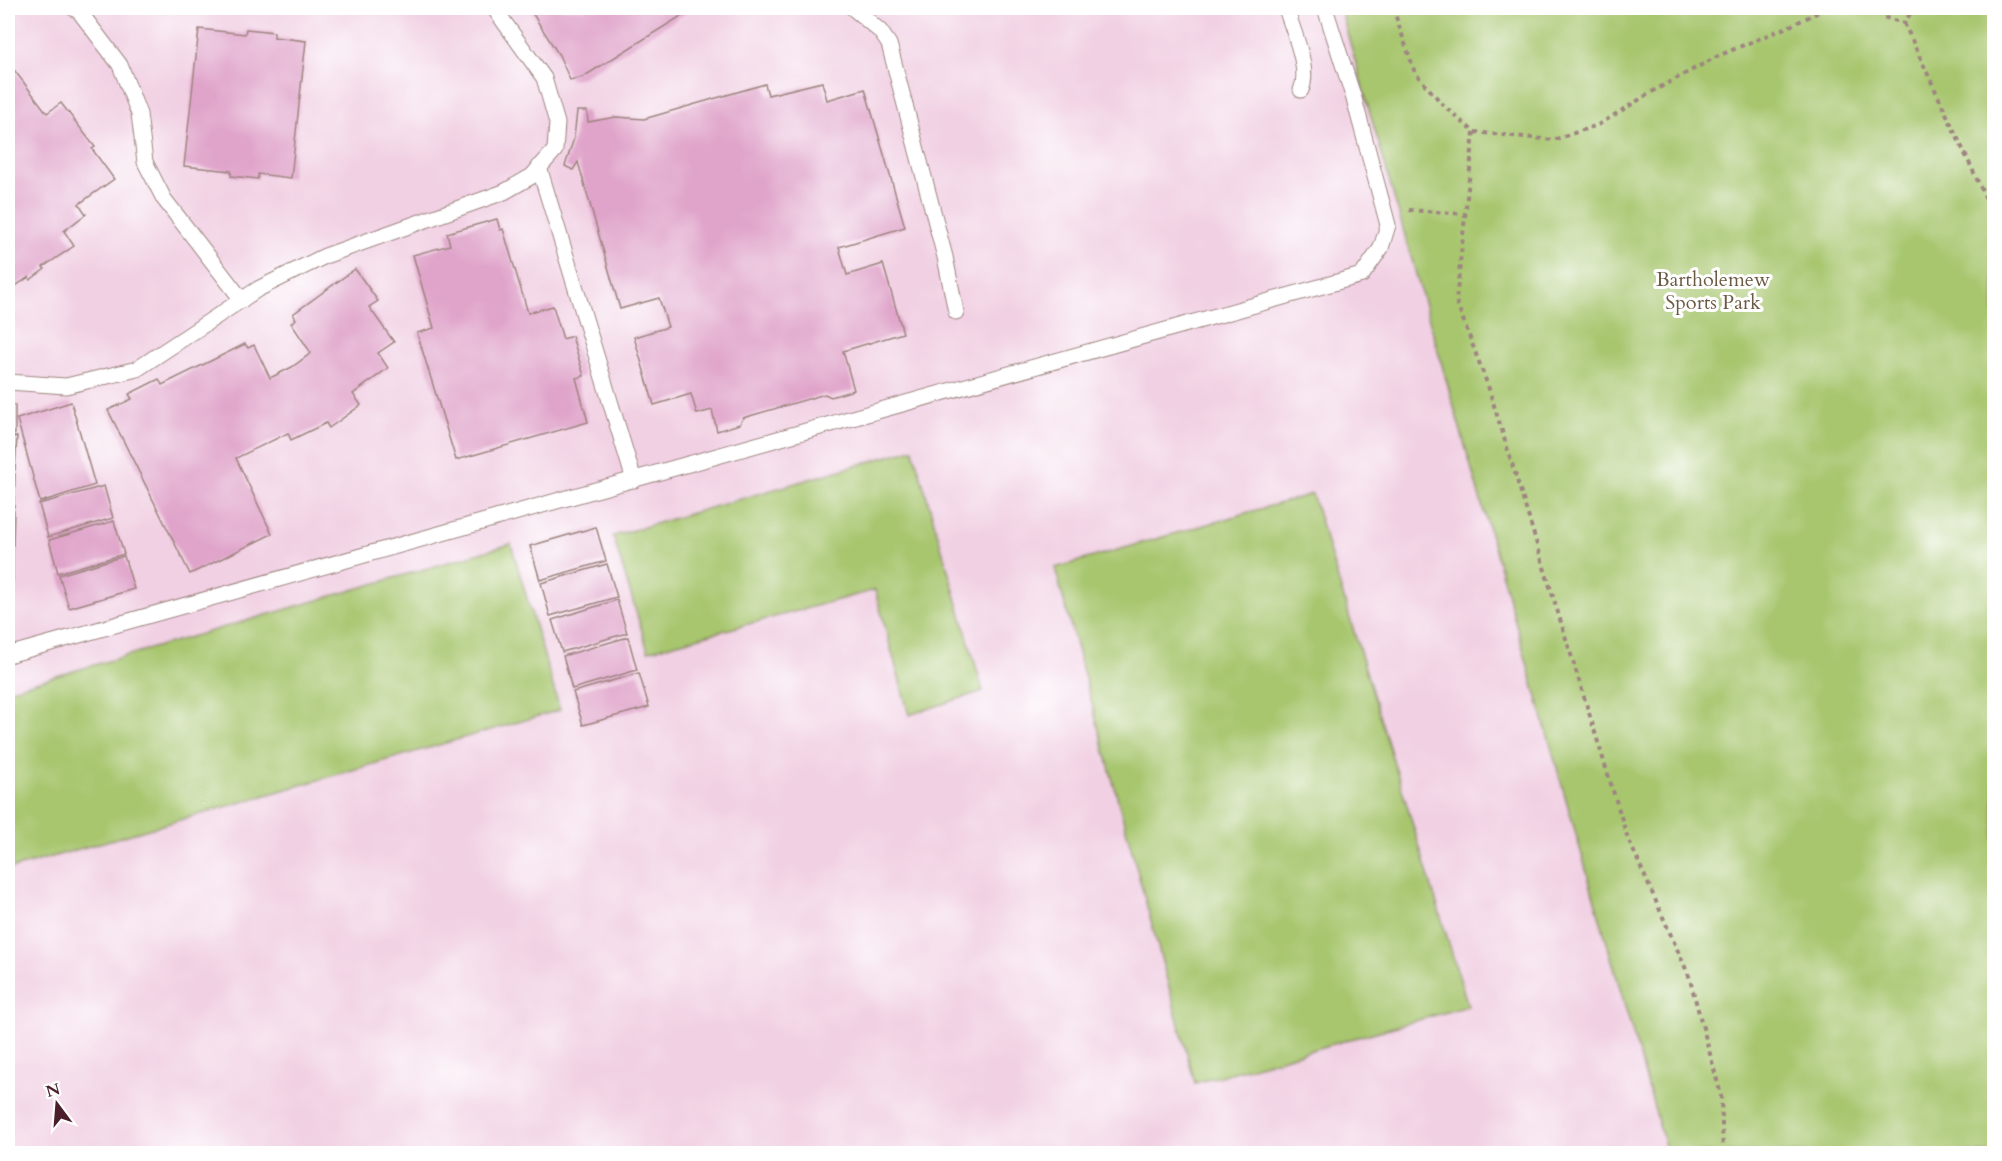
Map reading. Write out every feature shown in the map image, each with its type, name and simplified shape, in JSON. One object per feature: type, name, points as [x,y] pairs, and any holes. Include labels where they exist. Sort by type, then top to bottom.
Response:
[{"type":"lane","points":[[74,8],[79,11],[120,65],[139,114],[145,162],[164,199],[242,300]]},
{"type":"lane","points":[[8,382],[66,386],[137,369],[242,300],[325,256],[504,192],[532,176],[555,150],[557,123],[544,78],[494,8]]},
{"type":"lane","points":[[853,8],[880,31],[889,44],[945,257],[957,312]]},
{"type":"lane","points":[[1286,8],[1304,70],[1305,81],[1301,90]]},
{"type":"lane","points":[[8,655],[15,650],[634,480],[1362,275],[1381,248],[1388,225],[1354,99],[1325,8]]},
{"type":"lane","points":[[540,167],[634,480]]},
{"type":"path","points":[[1393,8],[1415,73],[1445,107],[1474,132],[1553,140],[1598,125],[1655,90],[1718,56],[1827,8]]},
{"type":"path","points":[[1869,8],[1883,17],[1904,23],[1995,216]]},
{"type":"path","points":[[1904,23],[1914,8]]},
{"type":"path","points":[[1474,132],[1456,301],[1488,386],[1627,836],[1689,976],[1721,1095],[1723,1154]]},
{"type":"path","points":[[1383,211],[1465,214]]},
{"type":"shaded area","points":[[8,8],[1340,8],[1667,1153],[8,1153]]},
{"type":"green space","name":"Bartholemew Sports Park","points":[[1340,8],[1994,8],[1994,1153],[1667,1153]]},
{"type":"green space","points":[[913,449],[983,691],[909,715],[875,590],[648,651],[613,536]]},
{"type":"green space","points":[[1312,494],[1468,1006],[1195,1083],[1055,568]]},
{"type":"green space","points":[[511,544],[560,710],[10,869],[8,860],[8,690]]},
{"type":"building","points":[[529,8],[694,8],[583,77],[570,80],[559,55]]},
{"type":"building","points":[[199,29],[245,34],[246,29],[274,32],[274,37],[306,41],[291,178],[258,174],[258,179],[231,176],[231,171],[184,166]]},
{"type":"building","points":[[8,62],[47,113],[61,103],[95,147],[92,149],[114,179],[79,204],[86,214],[64,231],[74,246],[43,267],[45,269],[30,280],[29,277],[8,291]]},
{"type":"building","points":[[822,82],[827,100],[865,89],[905,227],[839,247],[847,275],[883,264],[903,333],[843,351],[854,390],[831,397],[825,394],[743,418],[740,424],[717,431],[712,410],[697,414],[691,394],[654,405],[634,337],[668,327],[659,298],[620,309],[578,162],[573,170],[565,166],[574,138],[577,111],[587,111],[588,122],[616,117],[644,119],[765,84],[768,95]]},
{"type":"building","points":[[497,219],[500,230],[503,229],[528,313],[553,306],[563,339],[572,336],[584,376],[576,378],[588,422],[456,460],[417,333],[434,328],[413,255],[450,245],[447,233]]},
{"type":"building","points":[[355,269],[378,301],[369,307],[394,342],[378,353],[388,368],[353,394],[361,405],[329,428],[326,423],[291,440],[288,433],[236,458],[272,534],[190,574],[108,410],[132,399],[129,394],[159,379],[162,385],[245,344],[248,348],[254,345],[270,378],[292,367],[311,353],[291,323],[296,319],[293,314]]},
{"type":"building","points":[[71,402],[95,485],[40,502],[17,419]]},
{"type":"building","points":[[8,405],[15,405],[15,434],[8,434]]},
{"type":"building","points":[[8,436],[17,437],[15,470],[8,470]]},
{"type":"building","points":[[8,474],[15,474],[14,507],[8,507]]},
{"type":"building","points":[[104,486],[113,518],[48,537],[39,504]]},
{"type":"building","points":[[8,510],[14,511],[13,545],[8,544]]},
{"type":"building","points":[[114,521],[124,554],[58,573],[49,540]]},
{"type":"building","points":[[596,527],[606,561],[540,580],[530,546]]},
{"type":"building","points":[[8,548],[13,548],[13,581],[8,581]]},
{"type":"building","points":[[124,556],[134,589],[69,608],[59,575]]},
{"type":"building","points":[[607,564],[617,597],[550,616],[541,583]]},
{"type":"building","points":[[8,585],[12,585],[11,618],[8,618]]},
{"type":"building","points":[[617,600],[627,633],[562,652],[552,620]]},
{"type":"building","points":[[628,637],[637,670],[572,689],[563,656]]},
{"type":"building","points":[[639,673],[649,707],[583,725],[573,692]]}]
